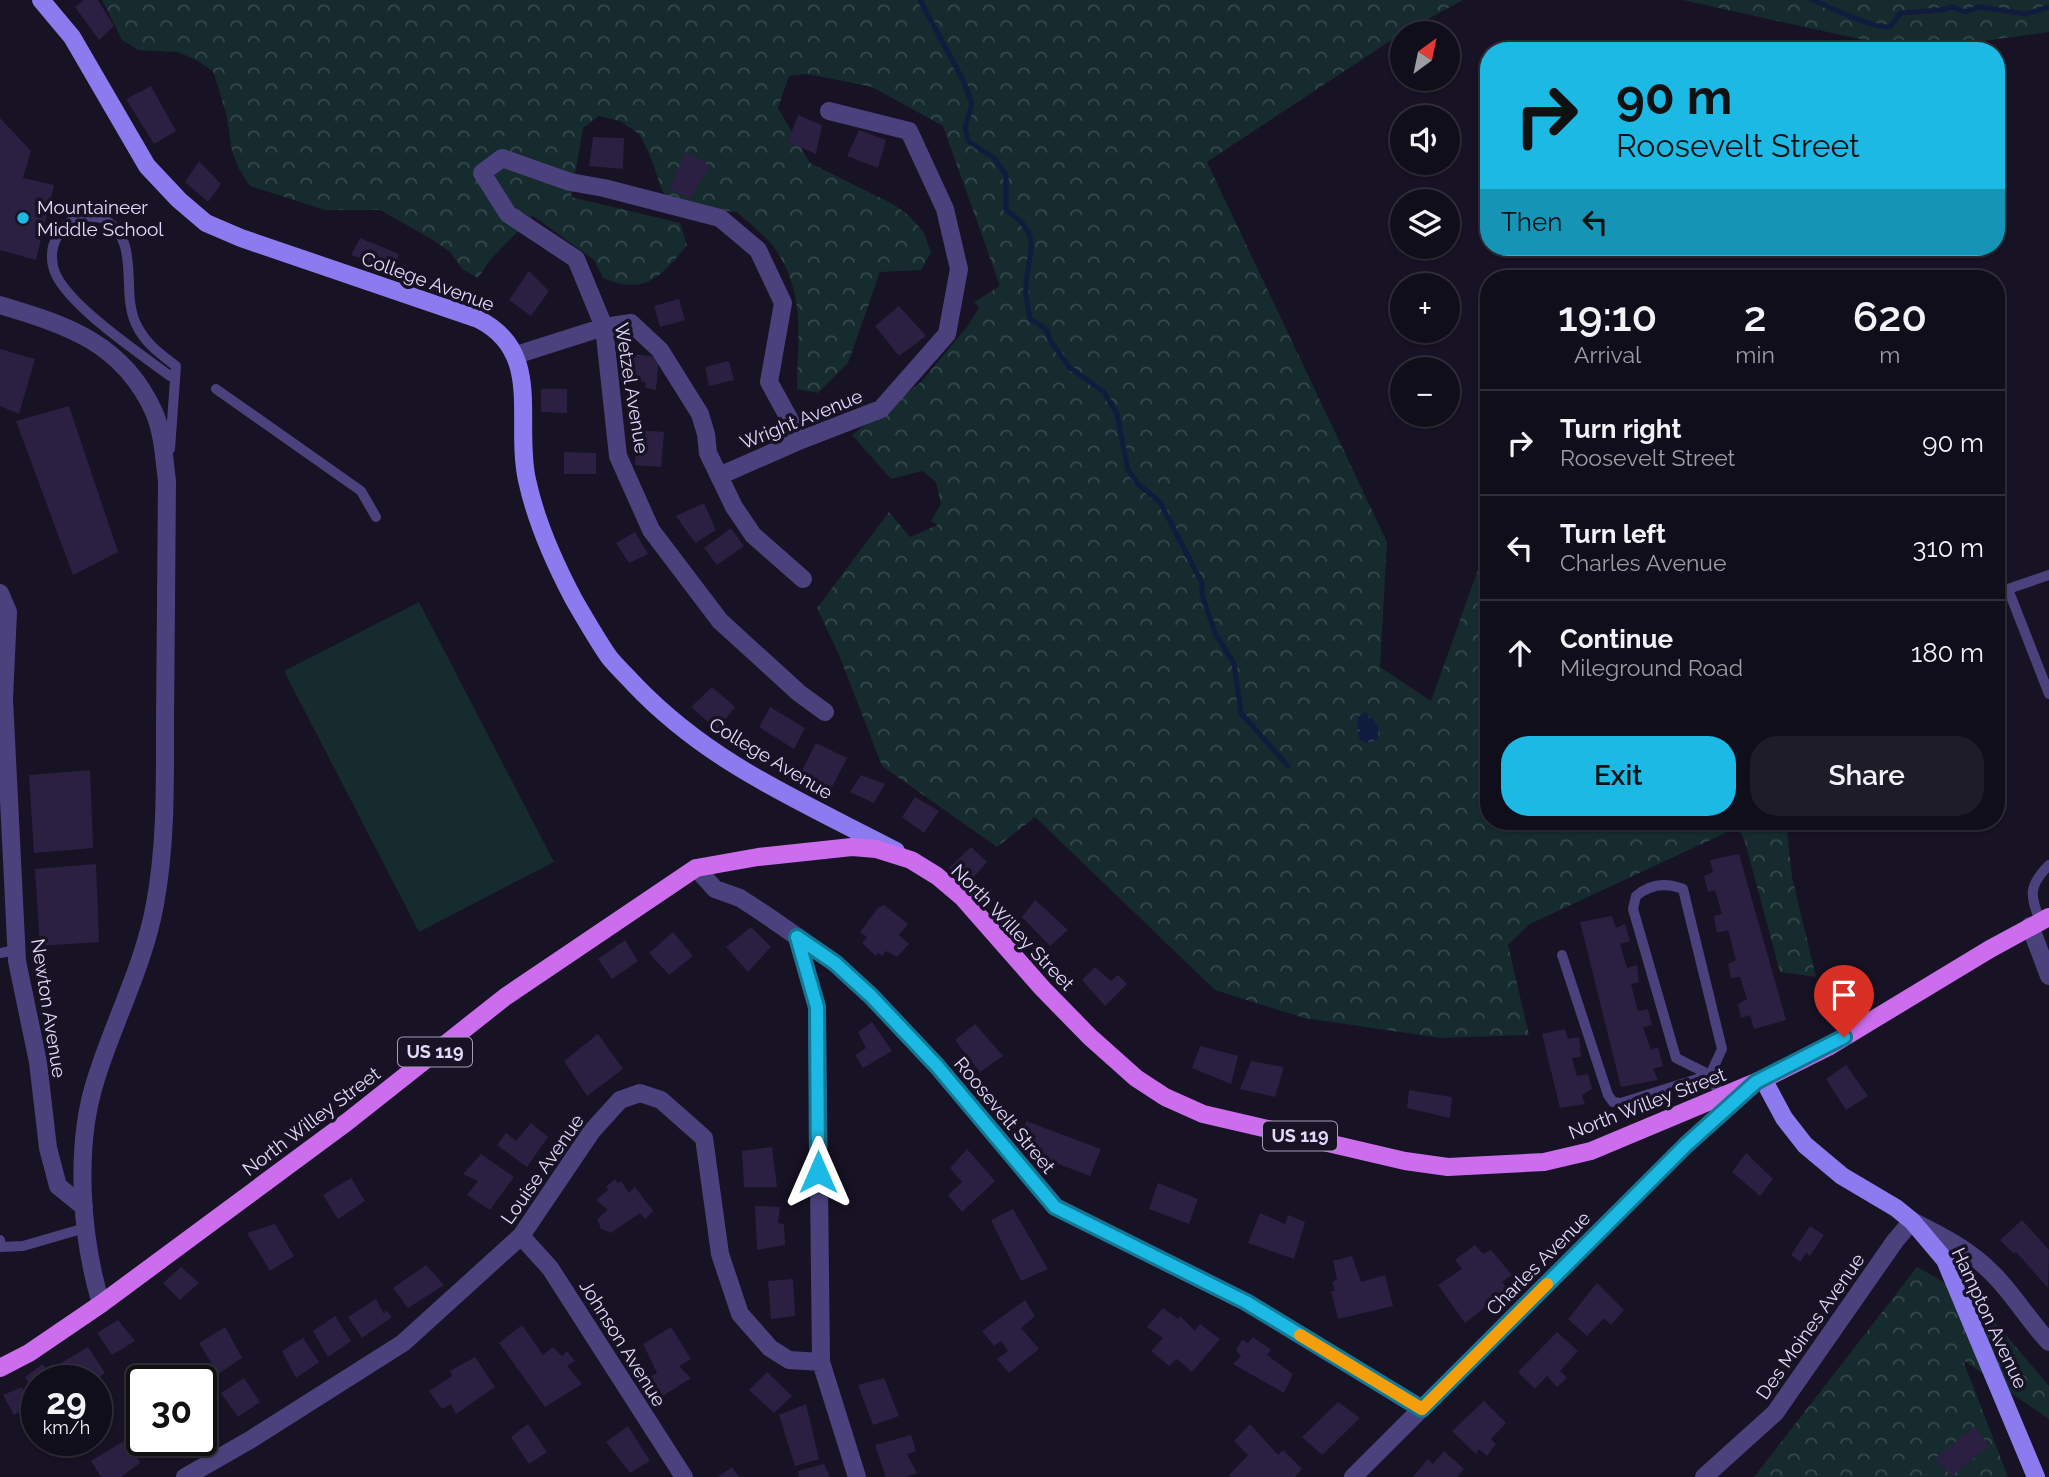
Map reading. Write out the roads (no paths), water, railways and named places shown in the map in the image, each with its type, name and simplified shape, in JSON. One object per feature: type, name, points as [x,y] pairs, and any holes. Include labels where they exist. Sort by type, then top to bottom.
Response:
[{"type":"main road","name":"North Willey Street","points":[[0,1368],[29,1353],[101,1304],[335,1130],[505,997],[696,868],[758,857],[852,847],[876,849],[911,860],[937,876],[963,898],[1043,989],[1090,1037],[1136,1078],[1165,1097],[1203,1114],[1405,1161],[1448,1167],[1498,1166],[1544,1161],[1591,1151],[1763,1079]]},
{"type":"main road","name":"US 119","points":[[1763,1079],[1878,1018],[2040,921]]},
{"type":"street","name":"College Avenue","points":[[41,0],[72,37],[147,166],[179,200],[206,223],[241,238],[495,327],[516,355],[522,380],[522,442],[526,479],[541,533],[573,598],[610,658],[657,708],[716,755],[786,796],[911,860]]},
{"type":"street","name":"Wright Avenue","points":[[719,475],[881,409],[947,334],[959,269],[944,209],[909,131],[829,111]]},
{"type":"street","name":"Wetzel Avenue","points":[[801,440],[769,382],[783,303],[758,250],[720,218],[604,188],[570,182],[502,158],[482,173],[508,214],[576,259],[604,327],[618,456],[651,530],[720,621],[799,693],[825,712]]},
{"type":"street","points":[[0,305],[79,332],[100,345],[120,362],[138,384],[154,413],[162,442],[167,501],[165,801],[155,904],[142,956],[95,1081],[85,1126],[85,1228],[88,1253],[101,1304]]},
{"type":"street","points":[[516,355],[604,327],[631,323],[660,350],[700,414],[708,453],[734,507],[753,535],[803,579]]},
{"type":"street","name":"Newton Avenue","points":[[0,593],[8,612],[5,699],[8,952],[38,1062],[48,1148],[58,1186],[84,1207]]},
{"type":"street","name":"Roosevelt Street","points":[[696,868],[715,889],[740,898],[835,963],[871,996],[937,1066],[1055,1207],[1246,1302],[1422,1409]]},
{"type":"street","points":[[2040,921],[2049,976]]},
{"type":"street","points":[[797,937],[817,1007],[821,1362],[858,1477]]},
{"type":"street","name":"Hampton Avenue","points":[[1763,1079],[1784,1118],[1805,1145],[1842,1176],[1896,1208],[1912,1221],[1945,1260],[2036,1477]]},
{"type":"street","name":"Charles Avenue","points":[[1353,1477],[1686,1145],[1763,1079]]},
{"type":"street","name":"Louise Avenue","points":[[185,1477],[250,1440],[402,1343],[522,1236],[592,1131],[620,1100],[640,1093],[662,1100],[704,1138],[720,1254],[740,1314],[769,1348],[789,1360],[821,1362]]},
{"type":"street","points":[[1912,1221],[1950,1240],[1975,1257],[1996,1276],[2049,1342]]},
{"type":"street","name":"Des Moines Avenue","points":[[1704,1477],[1775,1413],[1888,1251],[1912,1221]]},
{"type":"street","name":"Johnson Avenue","points":[[522,1236],[550,1268],[684,1477]]},
{"type":"lane","points":[[167,501],[176,366],[147,343],[134,321],[128,262],[122,237],[103,219],[77,216],[61,229],[52,250],[53,268],[66,292],[113,334],[170,376]]},
{"type":"lane","points":[[216,389],[361,491],[376,517]]},
{"type":"lane","points":[[2049,575],[2008,589],[2049,694]]},
{"type":"lane","points":[[2040,921],[2031,897],[2037,880],[2049,864]]},
{"type":"lane","points":[[1562,955],[1608,1096],[1613,1102],[1621,1103],[1710,1075],[1722,1049],[1683,889],[1666,884],[1655,885],[1636,896],[1633,909],[1676,1058],[1710,1075],[1721,1097]]},
{"type":"lane","points":[[0,1240],[1,1247],[23,1246],[85,1228]]},
{"type":"water","points":[[1365,712],[1379,728],[1377,740],[1366,743],[1360,740],[1357,731],[1358,717]]},
{"type":"waterway","points":[[920,0],[964,82],[972,104],[965,127],[968,141],[994,158],[1006,175],[1006,210],[1018,219],[1029,235],[1031,252],[1026,289],[1030,319],[1046,329],[1050,340],[1069,367],[1104,392],[1117,414],[1128,470],[1138,484],[1160,502],[1202,583],[1202,595],[1216,635],[1234,663],[1241,713],[1288,766]]},
{"type":"waterway","points":[[1812,0],[1864,22],[1884,27],[1890,26],[1900,13],[1952,7],[1966,12],[1979,7],[2026,14],[2049,7]]},
{"type":"place","name":"Mountaineer Middle School","points":[[23,218]]}]
